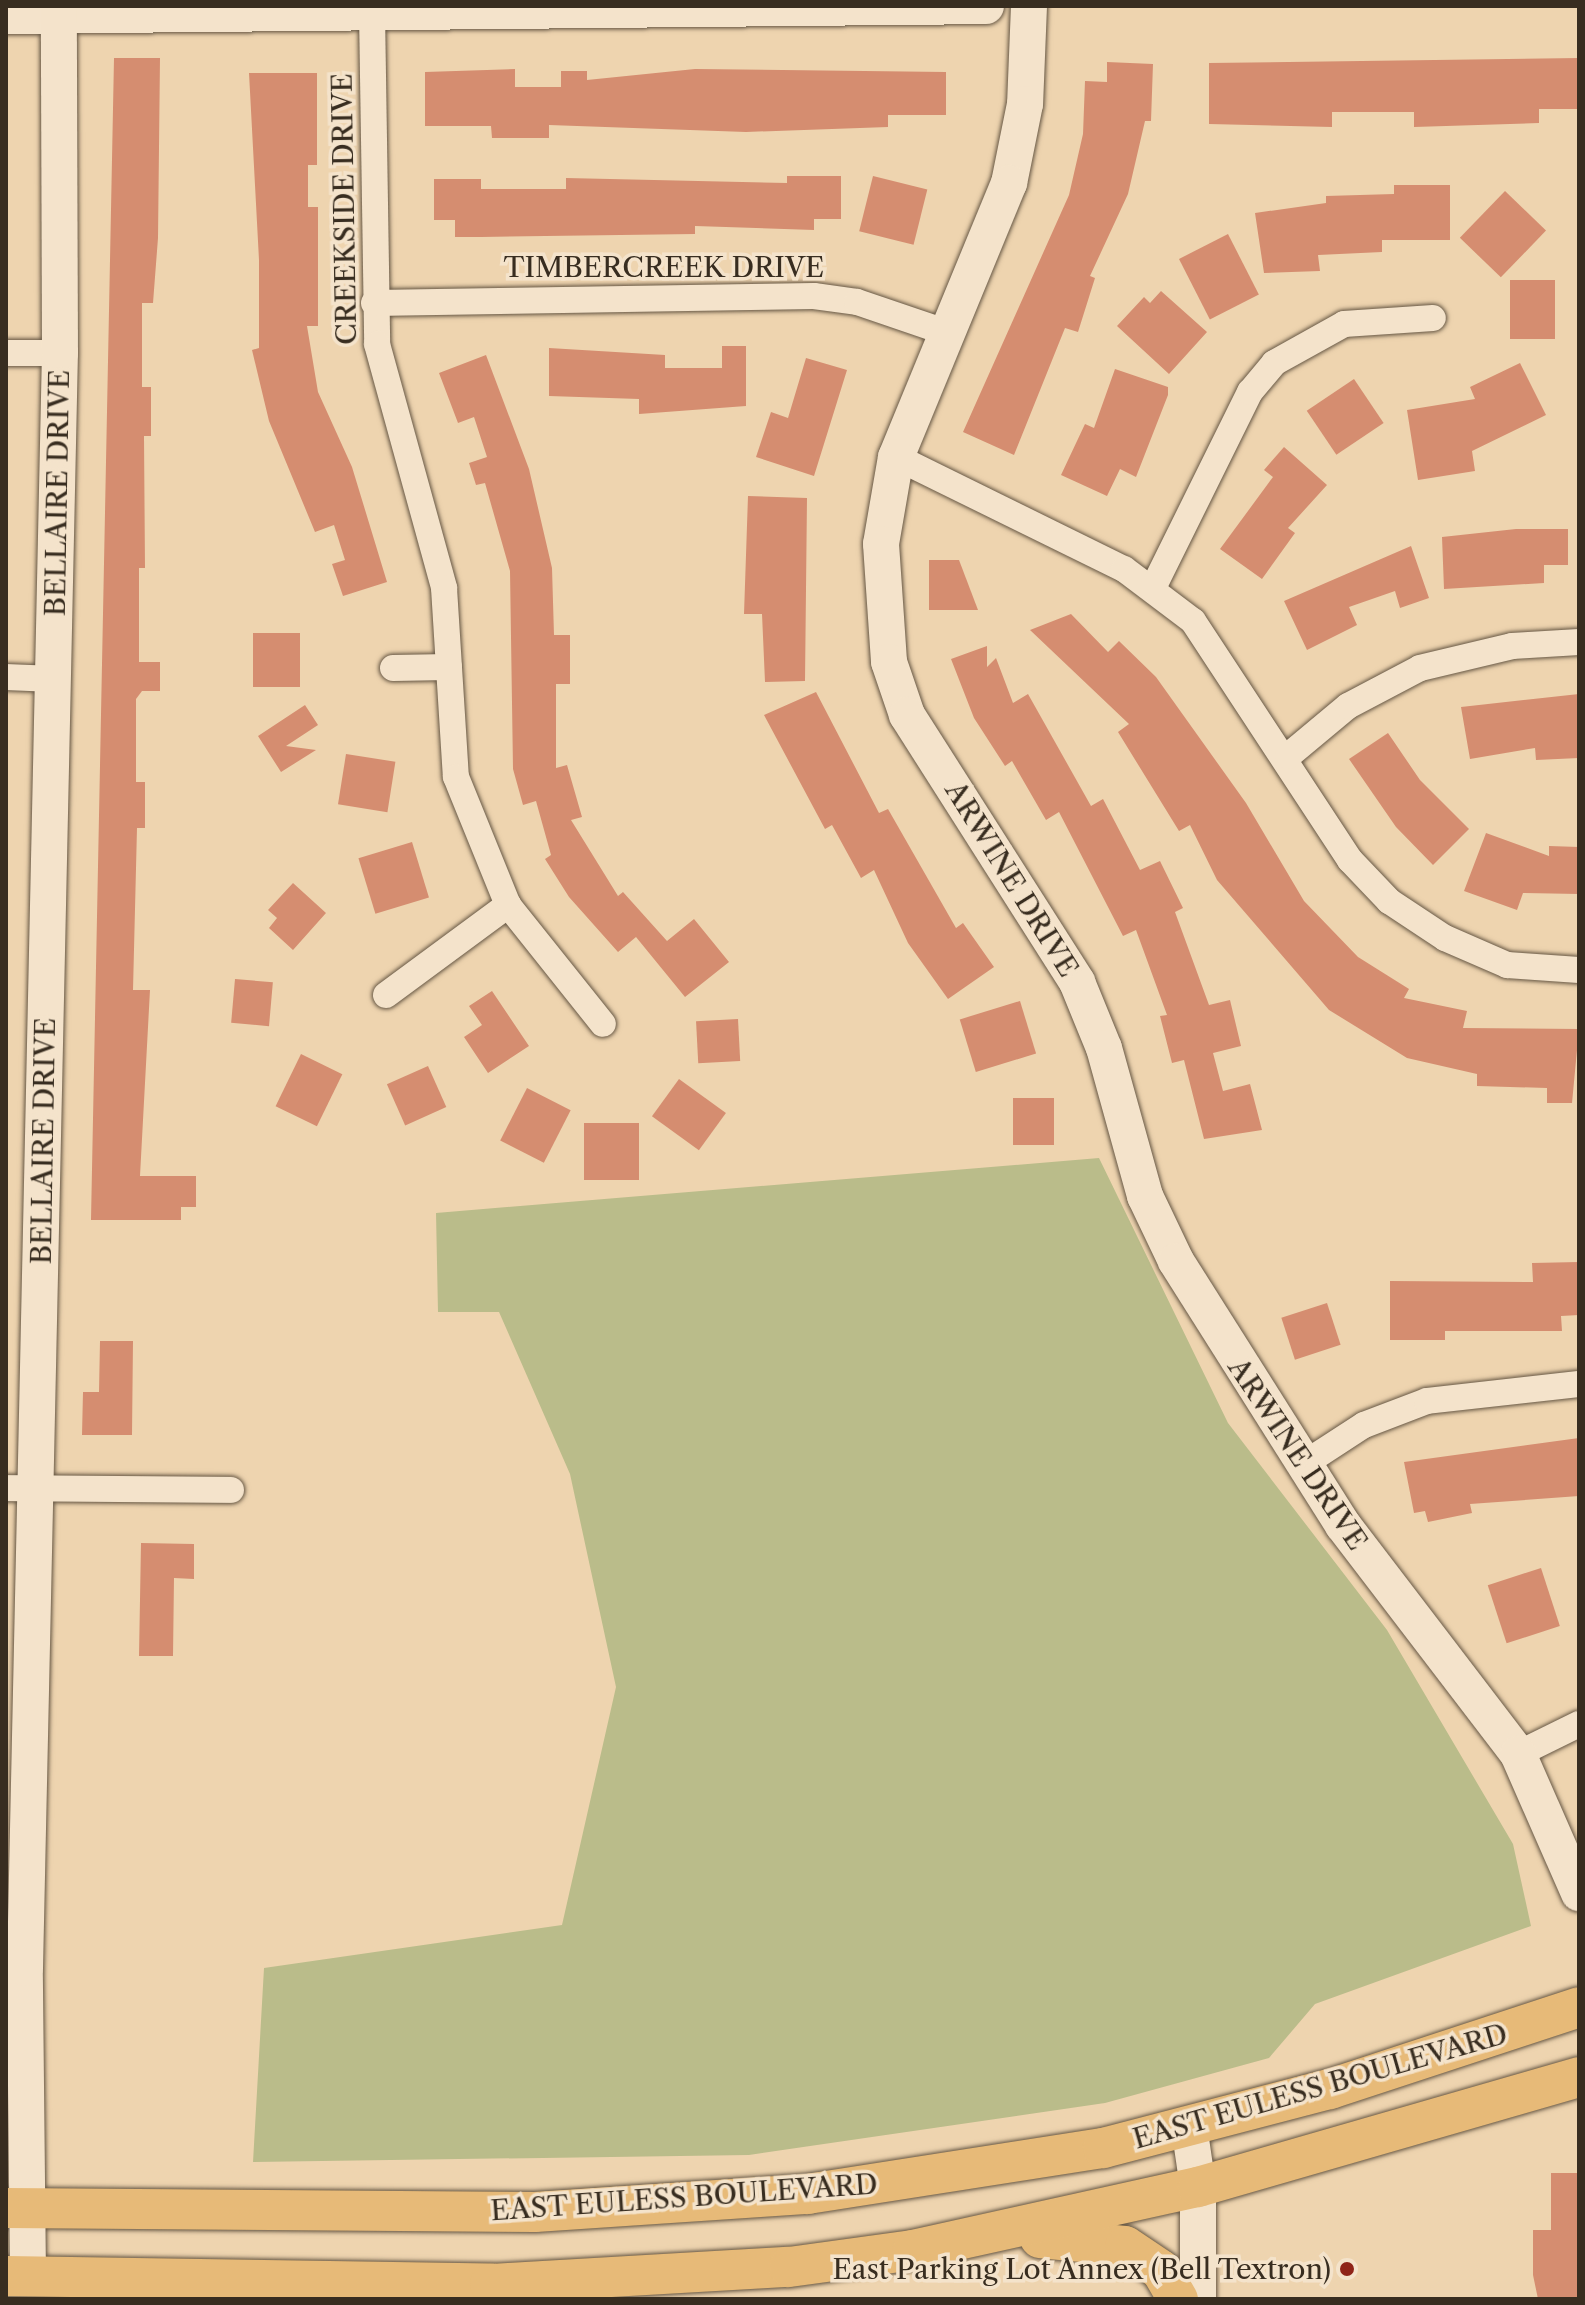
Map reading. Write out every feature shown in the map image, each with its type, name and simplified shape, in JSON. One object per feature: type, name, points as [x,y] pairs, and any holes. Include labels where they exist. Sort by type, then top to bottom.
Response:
[{"type":"main road","name":"EAST EULESS BOULEVARD","points":[[16,2208],[535,2212],[808,2194],[1103,2148],[1330,2089],[1579,2007]]},
{"type":"main road","points":[[913,2250],[1198,2187],[1579,2077]]},
{"type":"main road","points":[[17,2276],[577,2282],[913,2250],[1090,2237],[1125,2246],[1161,2270],[1178,2299]]},
{"type":"street","points":[[6,16],[59,10],[372,12],[986,6]]},
{"type":"street","name":"ARWINE DRIVE","points":[[1029,6],[1018,151],[896,457],[881,597],[889,662],[907,715],[1050,930],[1104,1048],[1129,1151],[1176,1261],[1433,1650],[1518,1754],[1579,1893]]},
{"type":"street","name":"BELLAIRE DRIVE","points":[[17,2276],[21,1488],[54,679],[60,353],[59,10]]},
{"type":"street","name":"CREEKSIDE DRIVE","points":[[372,12],[374,303],[384,383],[444,588],[456,777],[508,905],[603,1024]]},
{"type":"street","name":"TIMBERCREEK DRIVE","points":[[374,303],[814,296],[857,302],[948,333]]},
{"type":"street","points":[[1153,588],[1250,392],[1274,363],[1344,324],[1433,318]]},
{"type":"street","points":[[6,353],[60,353]]},
{"type":"street","points":[[896,457],[1153,588],[1227,662],[1350,860],[1389,901],[1445,938],[1507,965],[1579,970]]},
{"type":"street","points":[[1288,756],[1348,706],[1420,668],[1512,646],[1579,642]]},
{"type":"street","points":[[393,668],[449,667]]},
{"type":"street","points":[[6,677],[54,679]]},
{"type":"street","points":[[386,995],[508,905]]},
{"type":"street","points":[[1307,1462],[1364,1425],[1427,1401],[1579,1384]]},
{"type":"street","points":[[21,1488],[231,1490]]},
{"type":"street","points":[[1518,1754],[1579,1724]]},
{"type":"street","points":[[1189,2126],[1198,2187],[1198,2299]]},
{"type":"green space","points":[[1099,1158],[1228,1423],[1387,1630],[1513,1844],[1531,1926],[1315,2004],[1269,2058],[1105,2103],[749,2155],[253,2162],[264,1968],[562,1925],[616,1687],[570,1474],[499,1312],[438,1312],[436,1213]]},
{"type":"building","points":[[114,58],[160,58],[158,238],[153,303],[142,303],[142,387],[151,387],[151,436],[144,436],[145,568],[139,568],[139,662],[160,662],[160,691],[142,691],[136,699],[136,782],[145,782],[145,828],[137,828],[133,990],[150,990],[140,1176],[196,1176],[196,1207],[181,1207],[181,1220],[91,1220]]},
{"type":"building","points":[[1579,58],[1579,109],[1539,109],[1539,123],[1414,127],[1414,112],[1332,112],[1332,127],[1209,124],[1209,63]]},
{"type":"building","points":[[1107,62],[1153,64],[1151,121],[1145,121],[1128,194],[1090,276],[1095,278],[1078,332],[1065,328],[1014,455],[963,432],[1069,195],[1083,134],[1085,81],[1107,82]]},
{"type":"building","points":[[515,69],[515,87],[561,87],[561,71],[587,71],[587,80],[695,69],[946,72],[946,115],[888,115],[888,127],[746,132],[549,125],[549,138],[492,138],[491,126],[425,126],[425,72]]},
{"type":"building","points":[[249,73],[317,73],[317,165],[308,165],[308,207],[318,207],[318,326],[307,326],[318,392],[352,467],[387,582],[343,596],[332,564],[345,560],[334,525],[315,532],[269,421],[252,350],[259,348],[259,260]]},
{"type":"building","points":[[787,176],[841,176],[841,219],[814,219],[814,230],[695,226],[695,234],[481,237],[455,237],[455,220],[434,220],[434,179],[481,179],[481,189],[566,189],[566,178],[787,183]]},
{"type":"building","points":[[873,176],[927,190],[914,245],[859,231]]},
{"type":"building","points":[[1394,185],[1450,185],[1450,240],[1382,240],[1382,252],[1318,255],[1320,271],[1264,273],[1255,213],[1326,203],[1326,196],[1394,194]]},
{"type":"building","points":[[1505,191],[1546,231],[1501,277],[1460,238]]},
{"type":"building","points":[[1228,234],[1259,295],[1210,320],[1179,259]]},
{"type":"building","points":[[1510,280],[1555,280],[1555,339],[1510,339]]},
{"type":"building","points":[[1161,291],[1207,332],[1169,374],[1117,326],[1144,297],[1150,303]]},
{"type":"building","points":[[722,346],[746,346],[746,406],[639,414],[639,399],[549,396],[549,348],[665,355],[665,368],[722,368]]},
{"type":"building","points":[[486,355],[529,469],[552,568],[554,635],[570,635],[570,684],[556,684],[556,768],[567,765],[582,817],[571,820],[618,896],[623,892],[667,941],[694,919],[729,962],[685,997],[636,937],[618,952],[569,897],[545,859],[551,855],[536,801],[523,805],[513,769],[510,571],[485,483],[476,485],[469,463],[487,457],[474,417],[458,423],[439,373]]},
{"type":"building","points":[[806,358],[847,370],[814,476],[756,457],[771,412],[788,418]]},
{"type":"building","points":[[1520,363],[1546,415],[1472,451],[1475,471],[1418,480],[1407,410],[1475,399],[1470,387]]},
{"type":"building","points":[[1115,369],[1168,387],[1168,395],[1136,477],[1120,469],[1107,496],[1061,475],[1085,424],[1094,428]]},
{"type":"building","points":[[1354,379],[1384,423],[1336,455],[1307,411]]},
{"type":"building","points":[[1284,447],[1327,485],[1288,528],[1295,533],[1262,579],[1220,549],[1273,477],[1264,470]]},
{"type":"building","points":[[748,496],[807,498],[805,681],[765,682],[762,614],[744,614]]},
{"type":"building","points":[[1516,529],[1568,529],[1568,565],[1544,565],[1544,583],[1444,589],[1442,537]]},
{"type":"building","points":[[1411,546],[1429,598],[1400,608],[1395,591],[1349,607],[1357,625],[1307,650],[1284,601]]},
{"type":"building","points":[[929,560],[959,560],[978,610],[929,610]]},
{"type":"building","points":[[1071,614],[1108,652],[1119,641],[1156,677],[1246,803],[1304,901],[1358,957],[1409,989],[1404,998],[1467,1011],[1463,1028],[1579,1029],[1572,1103],[1547,1103],[1547,1088],[1477,1086],[1477,1074],[1407,1058],[1329,1010],[1217,880],[1190,825],[1179,831],[1118,732],[1129,724],[1030,630]]},
{"type":"building","points":[[253,633],[300,633],[300,687],[253,687]]},
{"type":"building","points":[[987,646],[987,667],[996,658],[1013,703],[1028,694],[1091,806],[1103,799],[1140,870],[1160,861],[1183,908],[1175,912],[1209,1005],[1230,1000],[1241,1046],[1213,1053],[1223,1091],[1250,1084],[1262,1130],[1204,1139],[1184,1060],[1172,1063],[1160,1016],[1167,1015],[1136,930],[1123,936],[1059,812],[1046,820],[1012,761],[1005,766],[974,718],[951,659]]},
{"type":"building","points":[[816,692],[879,813],[888,809],[956,928],[963,923],[994,967],[948,999],[908,943],[874,870],[861,878],[832,825],[825,829],[764,715]]},
{"type":"building","points":[[1579,694],[1579,758],[1536,760],[1535,748],[1470,759],[1461,707]]},
{"type":"building","points":[[305,705],[318,725],[286,746],[316,750],[281,772],[258,736]]},
{"type":"building","points":[[1388,733],[1420,780],[1469,829],[1433,865],[1396,827],[1349,759]]},
{"type":"building","points":[[346,754],[395,762],[387,812],[338,804]]},
{"type":"building","points":[[1486,833],[1549,856],[1549,846],[1579,847],[1579,894],[1523,893],[1517,910],[1464,891]]},
{"type":"building","points":[[412,842],[429,897],[375,914],[358,858]]},
{"type":"building","points":[[293,883],[326,913],[293,950],[269,928],[277,918],[268,910]]},
{"type":"building","points":[[235,979],[273,982],[269,1026],[231,1023]]},
{"type":"building","points":[[492,991],[529,1046],[488,1073],[464,1037],[482,1025],[469,1006]]},
{"type":"building","points":[[1020,1001],[1036,1054],[976,1072],[960,1019]]},
{"type":"building","points":[[738,1019],[740,1061],[698,1063],[696,1021]]},
{"type":"building","points":[[301,1054],[342,1074],[317,1126],[276,1106]]},
{"type":"building","points":[[428,1066],[446,1107],[405,1125],[387,1084]]},
{"type":"building","points":[[679,1079],[726,1113],[699,1150],[652,1116]]},
{"type":"building","points":[[527,1088],[571,1110],[544,1163],[500,1141]]},
{"type":"building","points":[[1013,1098],[1054,1098],[1054,1145],[1013,1145]]},
{"type":"building","points":[[584,1123],[639,1123],[639,1180],[584,1180]]},
{"type":"building","points":[[1579,1262],[1579,1315],[1561,1316],[1562,1331],[1445,1331],[1445,1340],[1390,1340],[1390,1281],[1533,1282],[1532,1263]]},
{"type":"building","points":[[1327,1303],[1341,1345],[1295,1360],[1281,1318]]},
{"type":"building","points":[[100,1341],[133,1341],[132,1435],[82,1435],[83,1392],[99,1392]]},
{"type":"building","points":[[1579,1438],[1579,1496],[1470,1504],[1472,1513],[1428,1522],[1425,1511],[1414,1513],[1404,1462]]},
{"type":"building","points":[[141,1543],[194,1544],[194,1579],[174,1578],[173,1656],[139,1656]]},
{"type":"building","points":[[1541,1568],[1560,1626],[1507,1643],[1488,1585]]},
{"type":"building","points":[[1551,2173],[1579,2173],[1579,2299],[1538,2299],[1533,2275],[1533,2230],[1551,2230]]},
{"type":"place","name":"East Parking Lot Annex (Bell Textron)","points":[[1347,2269]]}]
